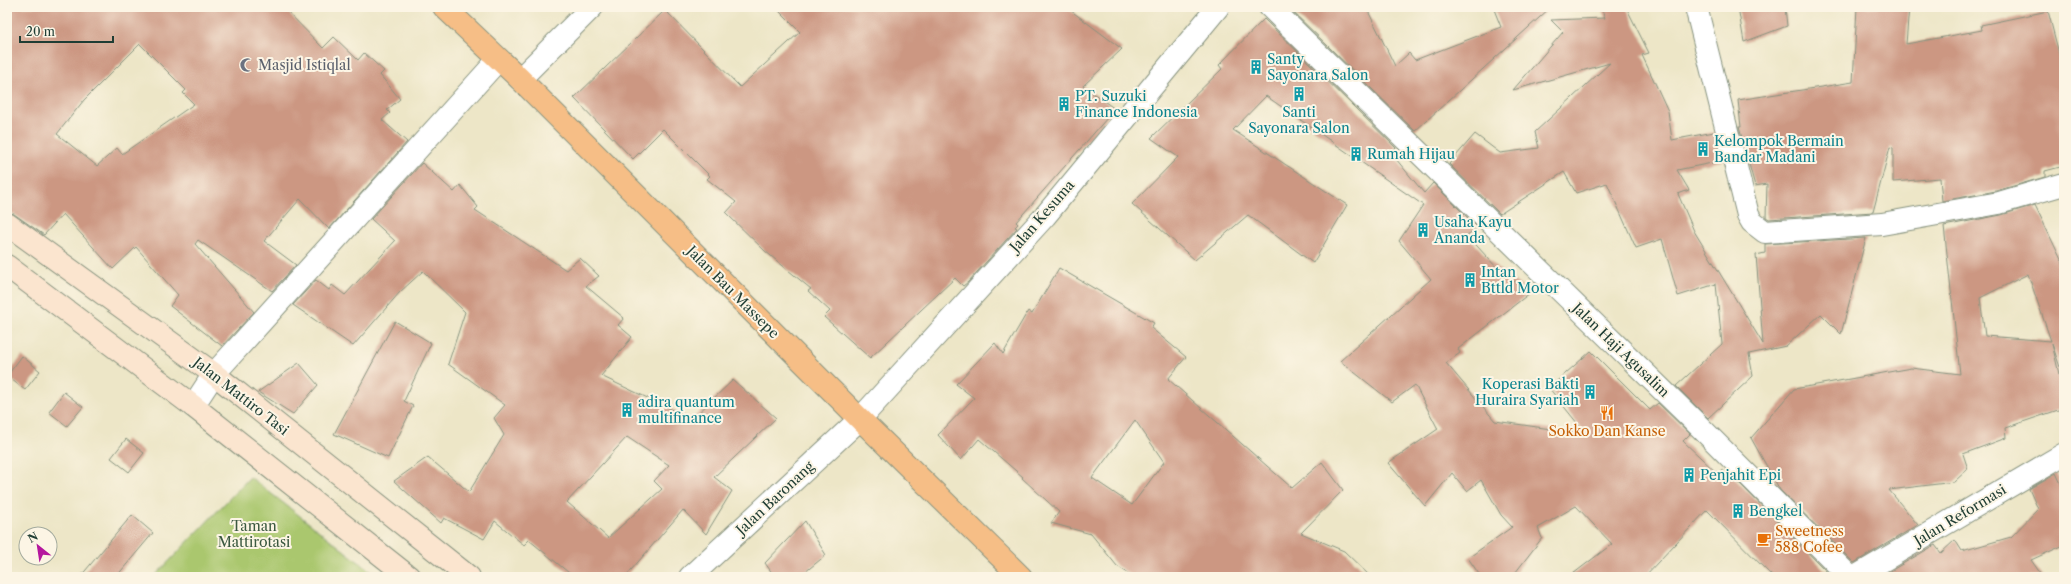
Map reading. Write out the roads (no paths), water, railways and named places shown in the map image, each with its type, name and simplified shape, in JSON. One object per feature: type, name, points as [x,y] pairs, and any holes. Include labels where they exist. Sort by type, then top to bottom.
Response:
[{"type":"highway","name":"Jalan Bau Massepe","points":[[444,7],[498,60],[520,79],[860,419],[1021,577]]},
{"type":"main road","name":"Jalan Mattiro Tasi","points":[[7,224],[214,374],[469,577]]},
{"type":"main road","points":[[7,266],[193,406],[410,577]]},
{"type":"street","points":[[520,79],[592,7]]},
{"type":"street","name":"Jalan Kesuma","points":[[860,419],[1045,216],[1218,7]]},
{"type":"street","name":"Jalan Haji Agusalim","points":[[1270,7],[1692,420],[1850,577]]},
{"type":"street","points":[[1696,7],[1748,215],[1752,222],[1765,232],[1882,224],[1999,203],[2064,184]]},
{"type":"street","points":[[193,406],[214,374],[498,60]]},
{"type":"street","name":"Jalan Baronang","points":[[690,577],[860,419]]},
{"type":"street","name":"Jalan Reformasi","points":[[1855,577],[2064,454]]},
{"type":"place","name":"Masjid Istiqlal","points":[[247,65]]},
{"type":"place","name":"Santy Sayonara Salon","points":[[1256,67]]},
{"type":"place","name":"Santi Sayonara Salon","points":[[1299,94]]},
{"type":"place","name":"PT. Suzuki Finance Indonesia","points":[[1064,104]]},
{"type":"place","name":"Kelompok Bermain Bandar Madani","points":[[1703,149]]},
{"type":"place","name":"Rumah Hijau","points":[[1356,154]]},
{"type":"place","name":"Usaha Kayu Ananda","points":[[1423,230]]},
{"type":"place","name":"Intan Bttld Motor","points":[[1470,280]]},
{"type":"place","name":"Koperasi Bakti Huraira Syariah","points":[[1590,392]]},
{"type":"place","name":"adira quantum multifinance","points":[[627,410]]},
{"type":"place","name":"Sokko Dan Kanse","points":[[1607,413]]},
{"type":"place","name":"Penjahit Epi","points":[[1689,475]]},
{"type":"place","name":"Bengkel","points":[[1738,511]]},
{"type":"place","name":"Sweetness 588 Cofee","points":[[1764,539]]},
{"type":"park label","name":"Taman Mattirotasi","points":[[254,534]]}]
